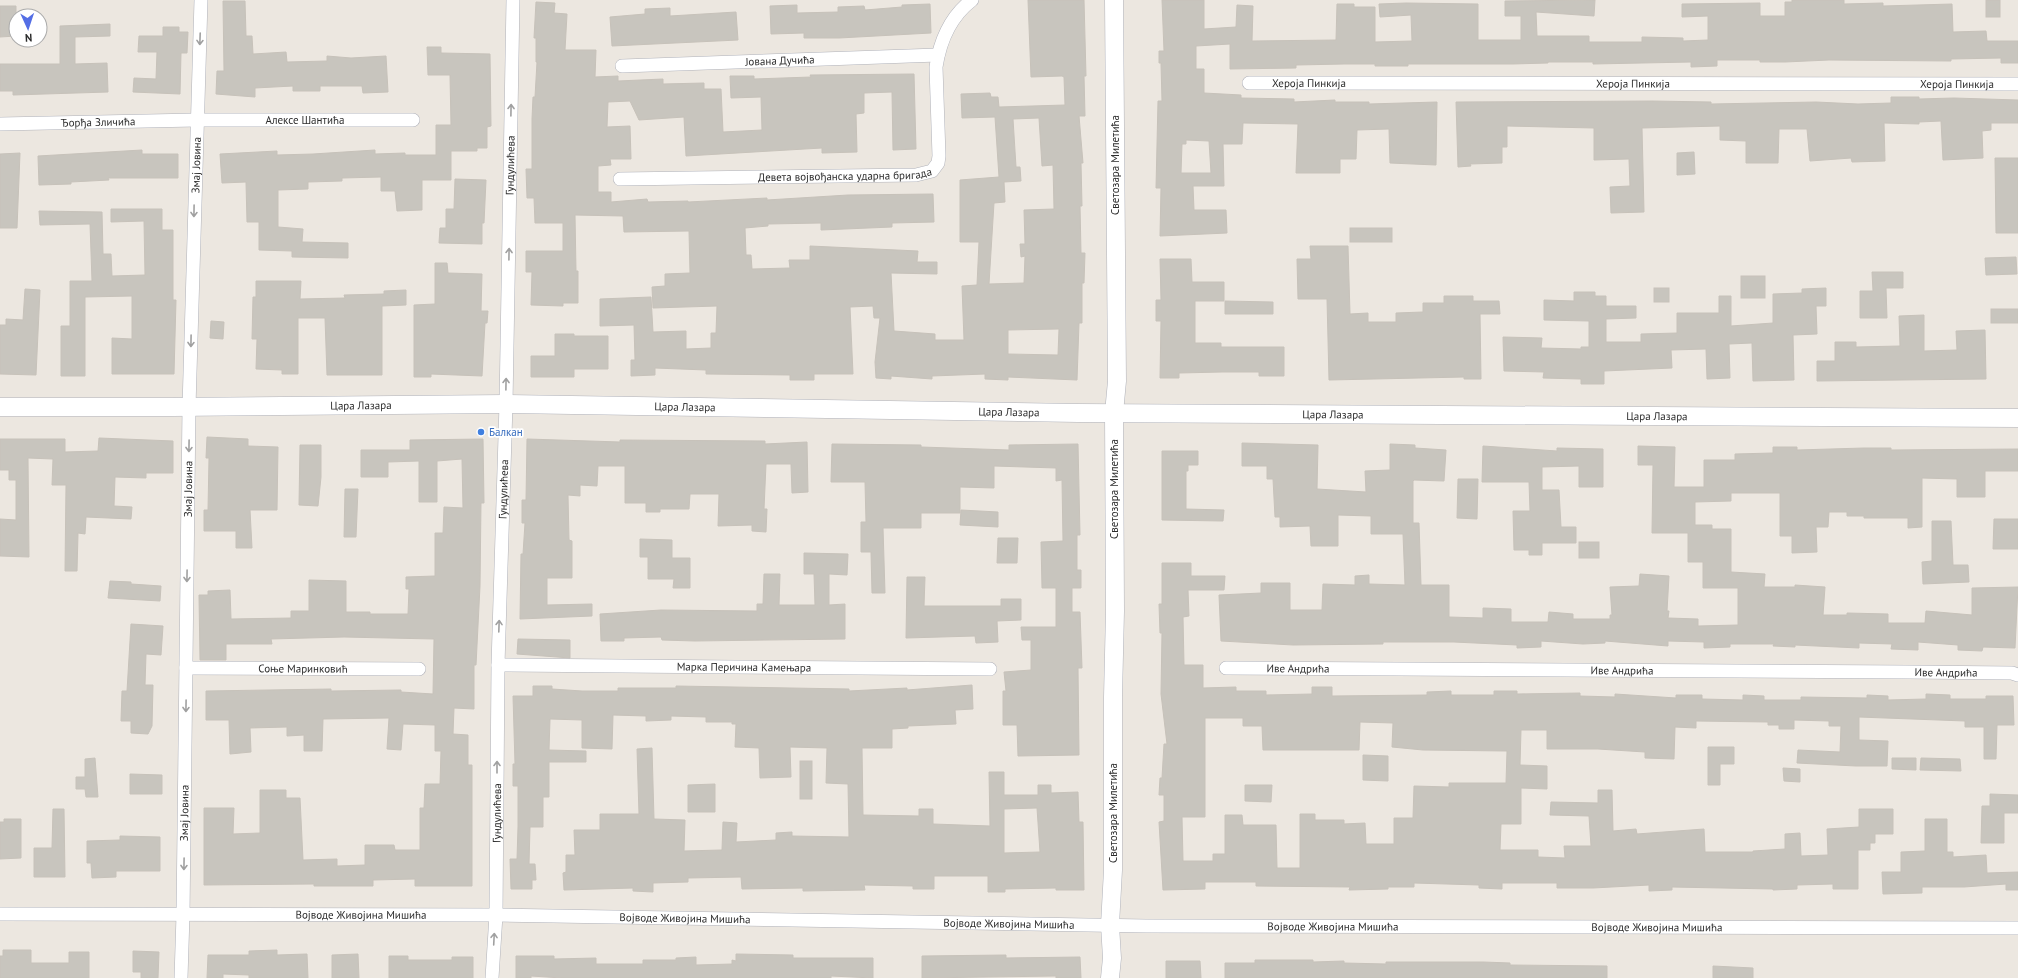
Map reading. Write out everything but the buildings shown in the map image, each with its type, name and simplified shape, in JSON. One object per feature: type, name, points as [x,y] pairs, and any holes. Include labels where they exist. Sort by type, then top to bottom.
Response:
[{"type":"main road","name":"Светозара Милетића","points":[[1110,978],[1112,958],[1110,925],[1113,870],[1113,697],[1115,611],[1114,413],[1117,381],[1114,0]]},
{"type":"main road","name":"Цара Лазара","points":[[0,407],[506,404],[1114,413],[2018,418]]},
{"type":"street","name":"Змај Јовина","points":[[181,978],[189,407],[196,120],[201,0]]},
{"type":"street","name":"Гундулићева","points":[[492,978],[496,915],[498,665],[506,404],[513,0]]},
{"type":"street","name":"Девета војвођанска ударна бригада","points":[[620,179],[927,174],[935,168],[939,156],[936,67],[938,55],[942,41],[951,24],[960,11],[972,0]]},
{"type":"street","name":"Јована Дучића","points":[[622,66],[938,55]]},
{"type":"street","name":"Хероја Пинкија","points":[[1248,83],[2018,84]]},
{"type":"street","name":"Алексе Шантића","points":[[196,120],[413,120]]},
{"type":"street","name":"Ђорђа Зличића","points":[[0,124],[196,120]]},
{"type":"street","name":"Марка Перичина Камењара","points":[[498,665],[990,669]]},
{"type":"street","name":"Соње Маринковић","points":[[186,668],[420,669]]},
{"type":"street","name":"Иве Андрића","points":[[1226,668],[1908,672],[2012,673],[2018,675]]},
{"type":"street","name":"Војводе Живојина Мишића","points":[[0,914],[496,915],[1110,925],[2018,928]]},
{"type":"place","name":"Балкан","points":[[481,432]]}]
